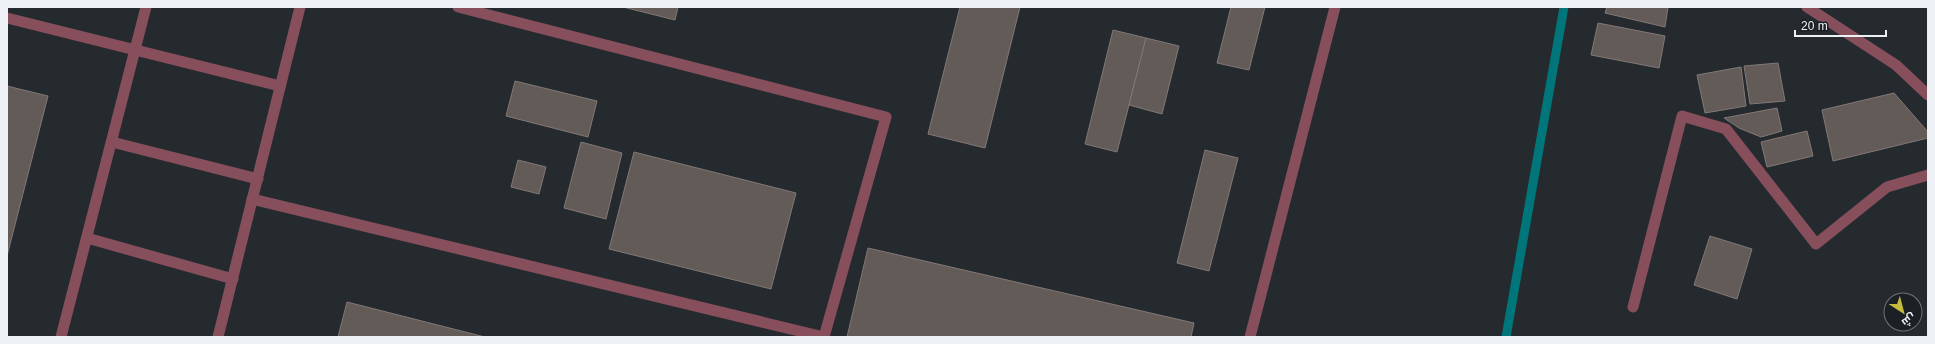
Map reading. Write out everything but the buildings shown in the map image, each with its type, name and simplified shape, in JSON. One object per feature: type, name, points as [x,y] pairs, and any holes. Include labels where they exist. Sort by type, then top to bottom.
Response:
[{"type":"street","points":[[62,337],[146,7]]},
{"type":"street","points":[[218,337],[300,7]]},
{"type":"street","points":[[252,199],[824,337],[886,117],[458,7]]},
{"type":"street","points":[[1250,337],[1335,7]]},
{"type":"street","points":[[1807,7],[1896,65],[1928,95]]},
{"type":"street","points":[[7,18],[280,86]]},
{"type":"street","points":[[1633,307],[1682,116],[1726,129],[1816,244],[1887,187],[1928,175]]},
{"type":"street","points":[[112,142],[258,179]]},
{"type":"street","points":[[87,238],[233,279]]},
{"type":"waterway","points":[[1506,337],[1564,7]]}]
